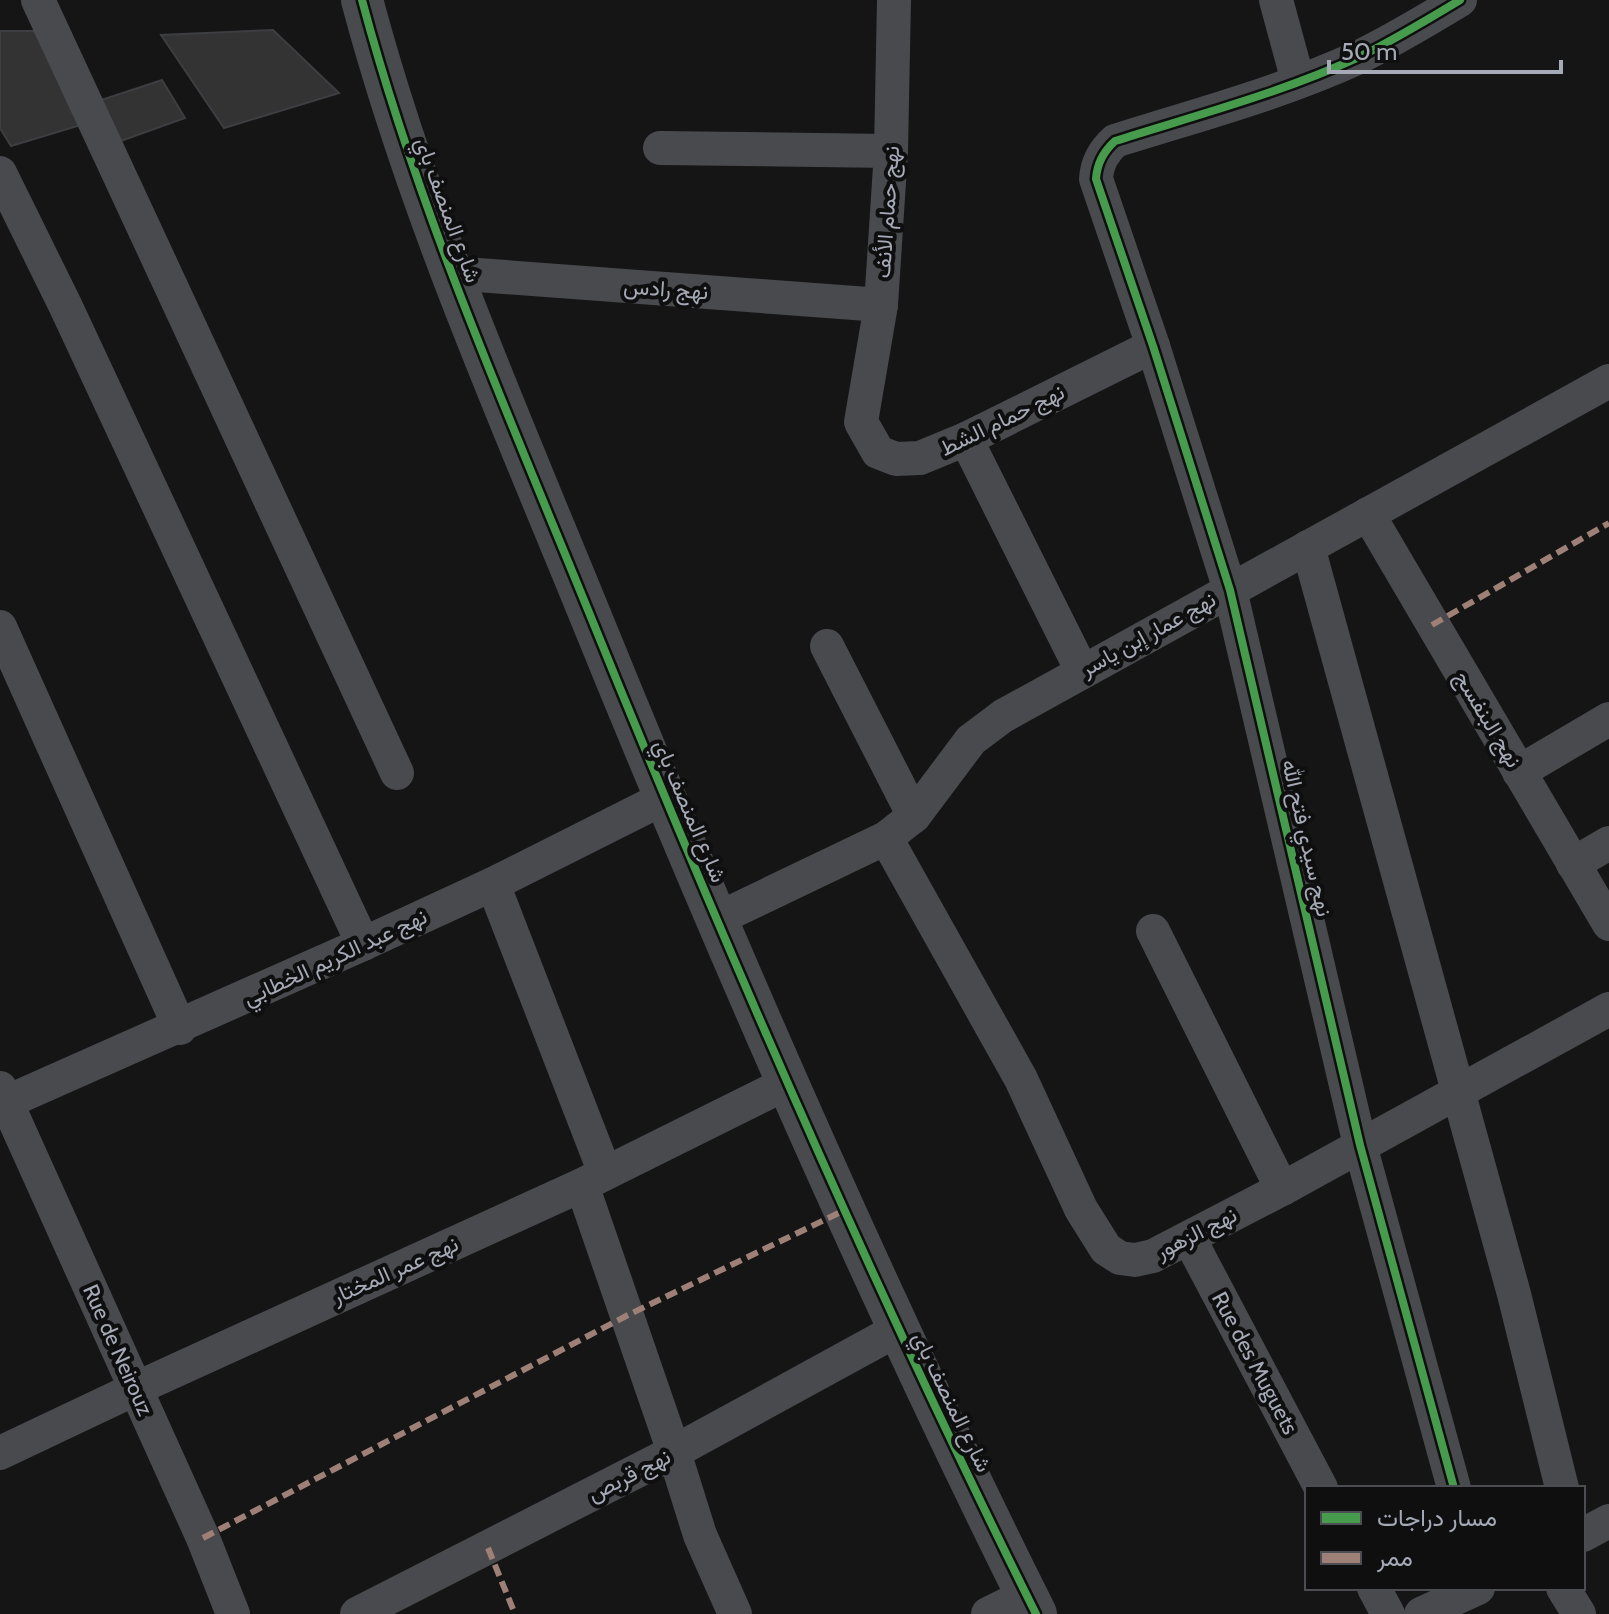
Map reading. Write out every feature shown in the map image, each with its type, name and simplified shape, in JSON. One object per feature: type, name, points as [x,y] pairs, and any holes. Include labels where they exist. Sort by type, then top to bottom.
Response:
[{"type":"street","points":[[38,0],[397,773]]},
{"type":"street","name":"شارع المنصف باي","points":[[362,0],[385,88],[451,273],[664,798],[897,1330],[1031,1604]]},
{"type":"street","name":"نهج حمام الأنف","points":[[861,422],[881,305],[891,151],[894,0]]},
{"type":"street","points":[[1276,0],[1298,81]]},
{"type":"street","name":"نهج سيدي فتح الله","points":[[1453,1486],[1360,1145],[1230,590],[1153,346],[1102,203],[1096,169],[1104,151],[1115,141],[1298,81],[1391,41],[1460,0]]},
{"type":"street","points":[[660,148],[891,151]]},
{"type":"street","points":[[0,173],[73,321],[363,944]]},
{"type":"street","name":"نهج رادس","points":[[451,273],[881,305]]},
{"type":"street","name":"نهج حمام الشط","points":[[861,422],[878,452],[896,459],[920,458],[966,439],[1153,346]]},
{"type":"street","name":"نهج عمار إبن ياسر","points":[[715,920],[886,838],[914,816],[971,740],[1003,716],[1609,381]]},
{"type":"street","points":[[966,439],[1082,671]]},
{"type":"street","name":"نهج البنفسج","points":[[1368,514],[1609,924]]},
{"type":"street","points":[[1308,547],[1514,1294],[1562,1486]]},
{"type":"street","points":[[0,627],[180,1028]]},
{"type":"street","points":[[827,646],[914,816]]},
{"type":"street","points":[[1519,772],[1609,719]]},
{"type":"street","name":"نهج عبد الكريم الخطابي","points":[[2,1099],[180,1028],[493,884],[664,798]]},
{"type":"street","name":"نهج الزهور","points":[[886,838],[1021,1079],[1081,1209],[1106,1249],[1120,1258],[1135,1260],[1153,1256],[1189,1238],[1609,1009]]},
{"type":"street","points":[[1573,864],[1609,843]]},
{"type":"street","points":[[493,884],[594,1179],[700,1535],[735,1614]]},
{"type":"street","points":[[1153,931],[1282,1189]]},
{"type":"street","name":"نهج عمر المختار","points":[[0,1453],[594,1179],[787,1083]]},
{"type":"street","name":"Rue de Neirouz","points":[[2,1099],[203,1538],[233,1614]]},
{"type":"street","name":"Rue des Muguets","points":[[1189,1238],[1320,1486]]},
{"type":"street","name":"نهج قربص","points":[[357,1614],[674,1452],[897,1330]]},
{"type":"street","points":[[1585,1534],[1609,1521]]},
{"type":"street","points":[[1375,1590],[1388,1614]]},
{"type":"street","points":[[1421,1614],[1474,1590]]},
{"type":"street","points":[[1564,1590],[1579,1614]]},
{"type":"street","points":[[988,1614],[1031,1604]]},
{"type":"building","points":[[273,30],[339,93],[224,128],[161,35]]},
{"type":"building","points":[[0,31],[34,31],[81,125],[11,146],[0,128]]},
{"type":"building","points":[[162,80],[185,118],[118,142],[98,101]]},
{"type":"marked path","points":[[1432,625],[1609,523]]},
{"type":"marked path","points":[[203,1538],[628,1315],[845,1210]]},
{"type":"marked path","points":[[488,1548],[515,1614]]},
{"type":"cycle path","points":[[362,0],[384,78],[436,232],[640,737],[802,1116],[916,1367],[1036,1614]]},
{"type":"cycle path","points":[[1453,1486],[1360,1145],[1230,590],[1153,346],[1096,179],[1102,157],[1115,141],[1300,82],[1385,44],[1460,0]]}]
